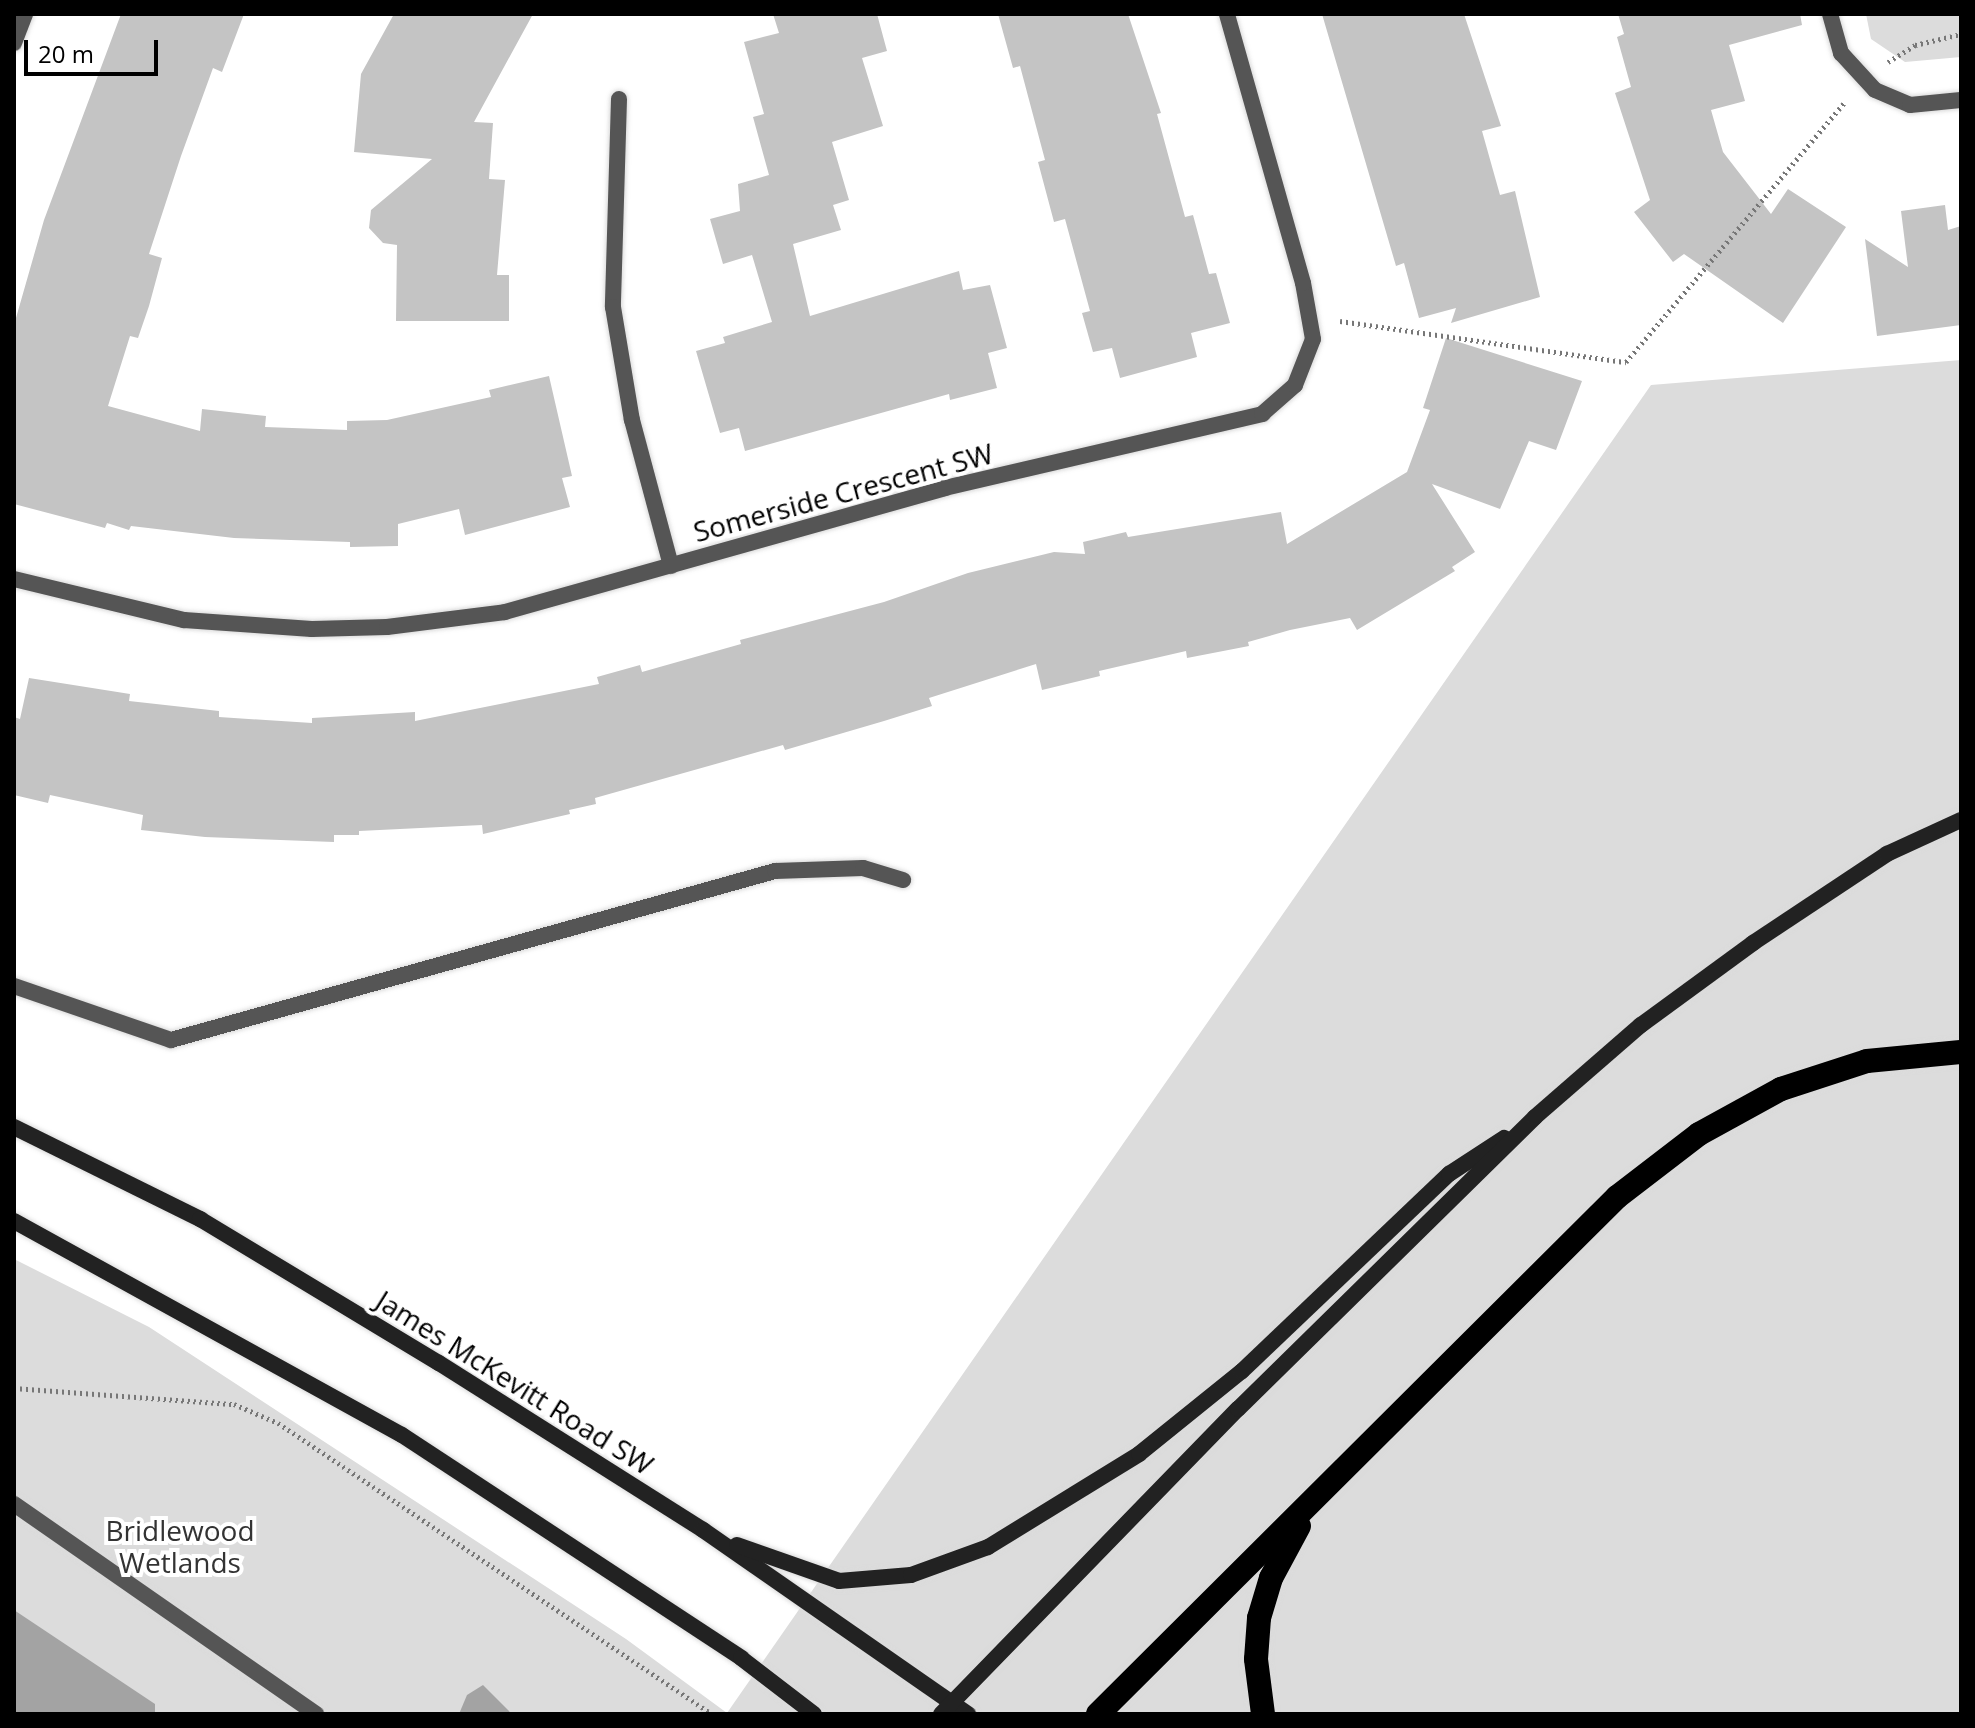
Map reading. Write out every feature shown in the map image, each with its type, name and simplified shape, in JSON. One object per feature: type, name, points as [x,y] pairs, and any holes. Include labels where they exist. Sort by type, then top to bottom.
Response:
[{"type":"highway","points":[[1098,1714],[1617,1197],[1699,1134],[1781,1089],[1867,1061],[1961,1052]]},
{"type":"highway","points":[[1263,1714],[1256,1659],[1259,1618],[1271,1578],[1311,1504]]},
{"type":"main road","points":[[947,1708],[1535,1117],[1641,1025],[1753,943],[1887,854],[1961,820]]},
{"type":"main road","points":[[703,1530],[798,1570],[839,1581],[911,1575],[988,1547],[1139,1454],[1242,1371],[1449,1174],[1535,1117]]},
{"type":"main road","name":"James McKevitt Road SW","points":[[14,1127],[200,1219],[703,1530],[947,1708],[968,1714]]},
{"type":"main road","points":[[14,1221],[402,1435],[741,1658],[814,1714]]},
{"type":"street","points":[[14,43],[25,14]]},
{"type":"street","name":"Somerside Crescent SW","points":[[14,579],[184,620],[312,629],[387,627],[505,612],[945,488],[1262,414],[1295,385],[1307,364],[1313,339],[1227,14]]},
{"type":"street","points":[[1830,14],[1841,53],[1863,81],[1910,105],[1961,100]]},
{"type":"street","points":[[619,99],[613,307],[632,420],[671,566]]},
{"type":"street","points":[[14,986],[171,1040],[775,871],[863,868],[903,880]]},
{"type":"street","points":[[14,1504],[316,1714]]},
{"type":"path","points":[[1309,316],[1626,362],[1863,81],[1915,45],[1961,34]]},
{"type":"path","points":[[14,1388],[234,1404],[278,1423],[712,1714]]},
{"type":"green space","points":[[1866,14],[1961,14],[1961,57],[1905,62],[1871,39]]},
{"type":"green space","name":"Bridlewood Wetlands","points":[[1961,360],[1961,1714],[14,1714],[14,1259],[149,1327],[626,1639],[727,1713],[1651,385]]},
{"type":"shaded area","points":[[14,1610],[155,1704],[155,1714],[14,1714]]},
{"type":"shaded area","points":[[483,1685],[511,1714],[459,1714],[467,1695]]},
{"type":"building","points":[[121,14],[244,14],[222,72],[213,68],[181,156],[149,254],[162,258],[149,306],[138,338],[130,336],[108,406],[200,431],[202,409],[266,416],[265,427],[347,430],[347,421],[387,420],[491,397],[489,390],[549,376],[572,476],[562,478],[570,507],[465,535],[459,509],[398,524],[398,546],[350,547],[350,542],[234,538],[131,526],[129,530],[107,523],[105,528],[14,504],[14,325],[44,220]]},
{"type":"building","points":[[394,14],[533,14],[474,122],[493,123],[489,179],[505,180],[497,275],[509,275],[509,321],[396,321],[397,245],[383,243],[369,228],[371,210],[432,159],[354,152],[361,74]]},
{"type":"building","points":[[773,14],[877,14],[887,51],[862,58],[883,126],[832,142],[849,200],[833,205],[841,230],[793,244],[810,316],[959,271],[963,290],[990,285],[1007,348],[988,353],[997,388],[950,400],[949,394],[745,451],[739,428],[720,433],[696,351],[725,343],[723,337],[772,322],[752,255],[723,264],[710,219],[740,211],[738,184],[769,175],[753,117],[764,114],[744,42],[779,33]]},
{"type":"building","points":[[998,14],[1128,14],[1161,113],[1157,114],[1185,217],[1193,215],[1209,274],[1216,273],[1230,323],[1191,333],[1197,357],[1120,378],[1112,348],[1093,352],[1082,313],[1090,311],[1065,219],[1054,222],[1038,162],[1045,160],[1020,66],[1013,68]]},
{"type":"building","points":[[1322,14],[1464,14],[1501,126],[1482,131],[1500,195],[1515,191],[1540,297],[1451,323],[1456,308],[1419,318],[1404,263],[1396,266]]},
{"type":"building","points":[[1618,14],[1800,14],[1802,25],[1729,45],[1745,101],[1711,110],[1723,152],[1771,214],[1788,189],[1846,227],[1783,323],[1684,254],[1673,262],[1634,212],[1650,200],[1615,93],[1631,87],[1617,37],[1624,34]]},
{"type":"building","points":[[1945,205],[1948,230],[1961,226],[1961,325],[1877,336],[1865,239],[1908,267],[1901,211]]},
{"type":"building","points":[[1446,338],[1582,381],[1556,450],[1529,441],[1500,509],[1432,484],[1475,552],[1452,567],[1455,571],[1357,630],[1350,618],[1290,630],[1248,642],[1249,646],[1187,658],[1186,651],[1099,671],[1100,676],[1042,690],[1036,664],[929,698],[932,706],[884,721],[785,750],[783,745],[595,798],[596,804],[569,810],[570,814],[483,834],[482,825],[359,831],[359,835],[334,835],[334,842],[205,837],[141,830],[143,815],[50,795],[48,803],[14,795],[14,717],[20,719],[29,678],[130,694],[129,701],[219,711],[219,717],[312,723],[312,718],[415,712],[415,721],[599,684],[597,677],[640,665],[642,672],[741,644],[740,640],[884,602],[968,573],[1054,552],[1085,554],[1083,542],[1126,532],[1128,537],[1281,512],[1287,544],[1407,472],[1430,410],[1423,408]]}]
